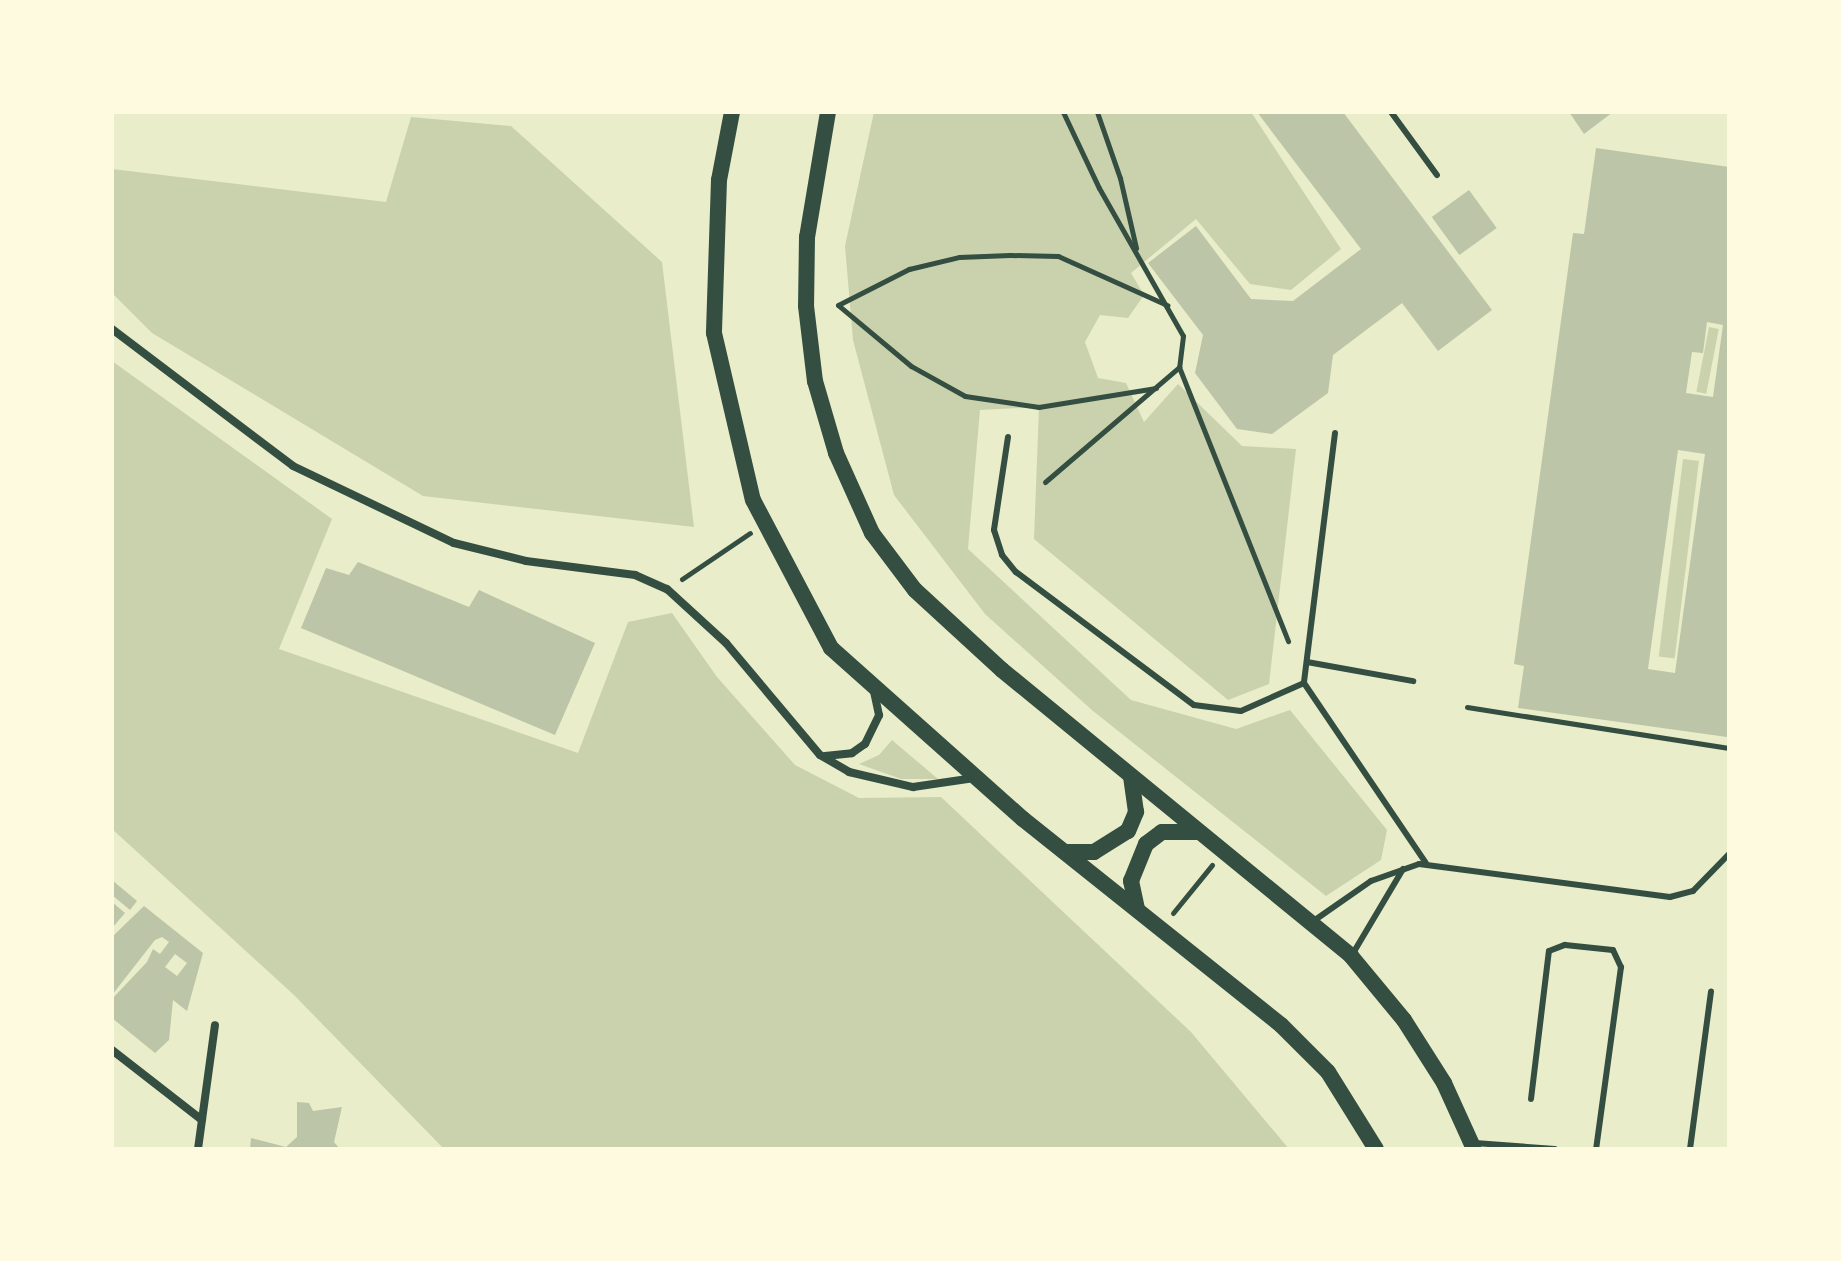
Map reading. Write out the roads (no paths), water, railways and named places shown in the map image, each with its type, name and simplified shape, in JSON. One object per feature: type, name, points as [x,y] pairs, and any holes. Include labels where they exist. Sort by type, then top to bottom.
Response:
[{"type":"main road","points":[[732,112],[719,180],[714,333],[732,420],[764,524],[831,648],[874,691],[975,778],[1281,1025],[1328,1072],[1376,1149]]},
{"type":"main road","points":[[828,112],[807,237],[806,306],[815,381],[836,453],[872,533],[915,590],[1198,833],[1351,956],[1404,1020],[1444,1083],[1473,1146]]},
{"type":"main road","points":[[1065,852],[1094,852],[1128,831],[1136,812],[1131,776]]},
{"type":"main road","points":[[1137,909],[1131,881],[1146,844],[1162,832],[1198,833]]},
{"type":"street","points":[[112,329],[293,466],[454,543],[526,561],[635,575],[667,589],[726,643],[820,755],[880,783],[913,787],[975,778]]},
{"type":"street","points":[[820,755],[852,753],[865,744],[879,715],[874,691]]},
{"type":"street","points":[[198,1149],[215,1025]]},
{"type":"street","points":[[112,1050],[202,1120]]},
{"type":"lane","points":[[1391,112],[1437,175]]},
{"type":"lane","points":[[1335,433],[1304,683],[1426,863]]},
{"type":"lane","points":[[1008,437],[994,530],[1002,555],[1016,572],[1194,705],[1241,711],[1304,683]]},
{"type":"lane","points":[[1307,662],[1413,681]]},
{"type":"lane","points":[[1312,922],[1371,881],[1426,863],[1670,897],[1693,891],[1729,854]]},
{"type":"lane","points":[[1351,956],[1403,869]]},
{"type":"lane","points":[[1531,1099],[1549,951],[1565,945],[1613,950],[1621,967],[1596,1149]]},
{"type":"lane","points":[[1690,1149],[1711,991]]},
{"type":"lane","points":[[1473,1146],[1555,1149]]}]
